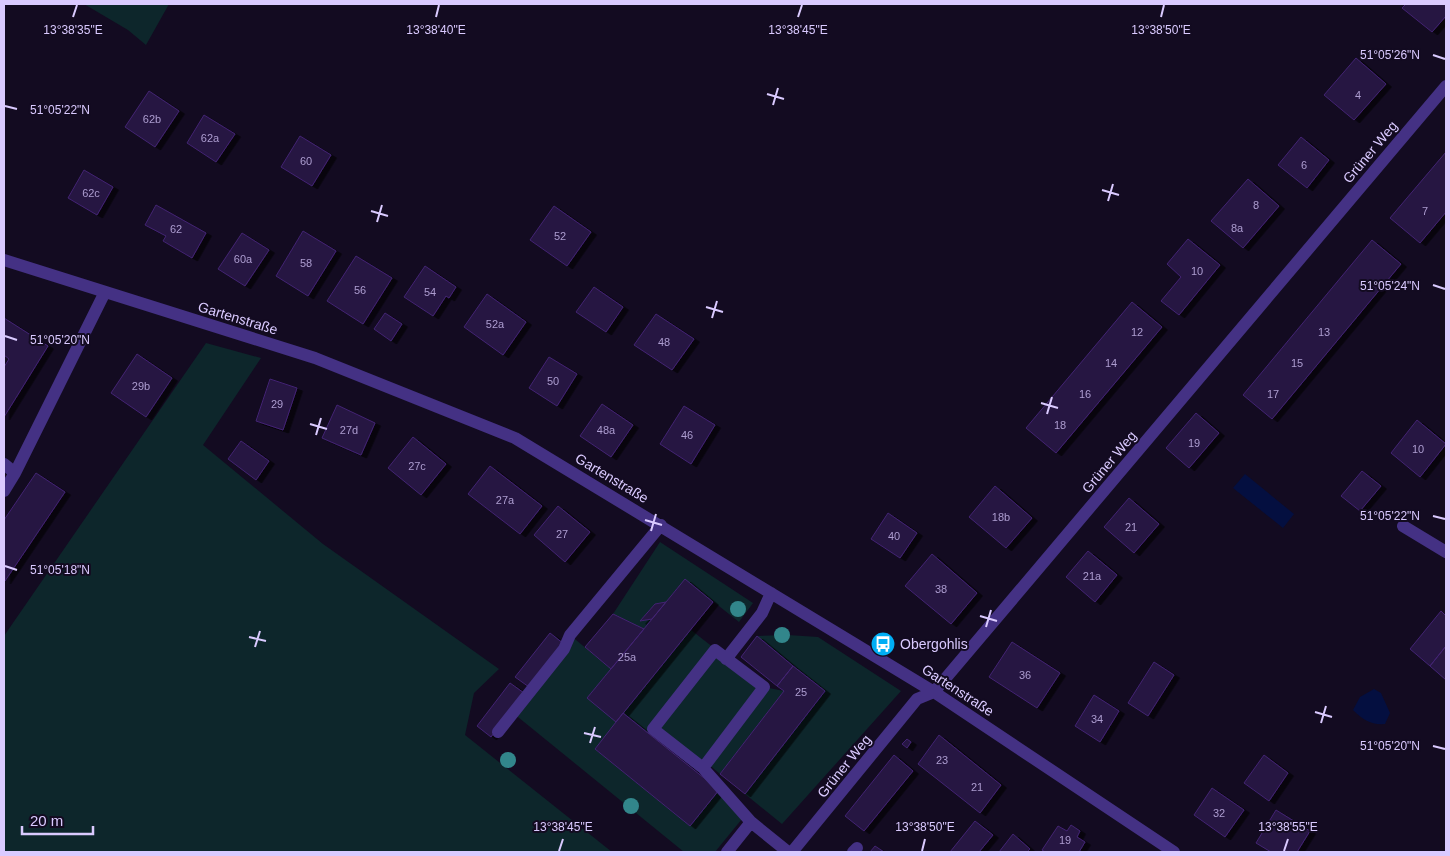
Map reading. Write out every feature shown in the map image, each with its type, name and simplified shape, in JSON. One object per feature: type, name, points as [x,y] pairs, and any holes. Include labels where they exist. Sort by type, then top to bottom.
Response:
[{"type":"street","name":"Grüner Weg","points":[[792,852],[917,699],[934,692],[1446,86]]},
{"type":"street","name":"Gartenstraße","points":[[4,260],[315,358],[515,438],[934,692],[1174,852]]},
{"type":"street","points":[[4,492],[105,292]]},
{"type":"street","points":[[4,464],[15,473]]},
{"type":"street","points":[[498,732],[564,648],[570,635],[661,525]]},
{"type":"street","points":[[1403,526],[1446,552]]},
{"type":"street","points":[[726,659],[762,612],[771,593]]},
{"type":"street","points":[[703,768],[764,687],[716,650],[653,729],[703,768],[751,822],[788,852]]},
{"type":"street","points":[[727,852],[751,822]]},
{"type":"green space","points":[[84,4],[169,4],[146,45],[128,30]]},
{"type":"green space","points":[[206,343],[261,358],[203,445],[323,544],[499,669],[474,693],[465,735],[612,852],[4,852],[4,636]]},
{"type":"green space","points":[[660,542],[753,603],[739,622],[685,579],[666,602],[655,604],[640,621],[652,619],[644,629],[613,614]]},
{"type":"green space","points":[[691,630],[764,687],[784,691],[720,774],[707,763],[653,730],[649,734],[623,713]]},
{"type":"green space","points":[[570,635],[611,669],[616,722],[595,749],[690,826],[719,790],[746,814],[715,852],[684,852],[513,713]]},
{"type":"green space","points":[[788,635],[818,637],[901,691],[782,824],[745,794],[825,691],[757,636]]},
{"type":"shaded area","points":[[1245,474],[1294,514],[1283,528],[1233,488]]},
{"type":"shaded area","points":[[1374,689],[1381,693],[1390,713],[1385,724],[1375,724],[1368,721],[1360,717],[1353,710],[1360,697]]},
{"type":"building","points":[[1406,4],[1446,4],[1446,16],[1432,32],[1402,8]]},
{"type":"building","points":[[1356,58],[1386,84],[1354,120],[1324,95]]},
{"type":"building","points":[[149,91],[179,111],[155,147],[125,127]]},
{"type":"building","points":[[204,115],[235,134],[216,162],[187,143]]},
{"type":"building","points":[[300,136],[331,155],[312,186],[281,167]]},
{"type":"building","points":[[1301,137],[1329,160],[1307,188],[1278,165]]},
{"type":"building","points":[[1446,152],[1446,212],[1420,243],[1390,218]]},
{"type":"building","points":[[84,170],[113,187],[97,215],[68,198]]},
{"type":"building","points":[[1248,179],[1279,206],[1243,248],[1211,221]]},
{"type":"building","points":[[156,205],[206,233],[192,258],[163,241],[166,236],[145,225]]},
{"type":"building","points":[[554,206],[591,232],[567,266],[530,240]]},
{"type":"building","points":[[303,231],[336,251],[308,296],[276,276]]},
{"type":"building","points":[[242,233],[269,250],[245,286],[218,269]]},
{"type":"building","points":[[1188,239],[1220,265],[1179,315],[1161,301],[1181,277],[1167,264]]},
{"type":"building","points":[[1372,240],[1401,264],[1272,419],[1243,395]]},
{"type":"building","points":[[356,256],[392,278],[363,324],[327,301]]},
{"type":"building","points":[[425,266],[456,287],[449,298],[446,296],[433,316],[404,297]]},
{"type":"building","points":[[594,287],[623,307],[606,332],[576,312]]},
{"type":"building","points":[[487,294],[526,322],[503,355],[464,327]]},
{"type":"building","points":[[1132,302],[1162,327],[1056,453],[1026,428]]},
{"type":"building","points":[[385,313],[402,324],[391,341],[374,329]]},
{"type":"building","points":[[656,314],[694,339],[672,370],[634,345]]},
{"type":"building","points":[[4,318],[48,346],[4,417],[4,367],[9,359],[4,355]]},
{"type":"building","points":[[137,354],[172,378],[146,417],[111,393]]},
{"type":"building","points":[[549,357],[577,374],[557,406],[529,388]]},
{"type":"building","points":[[270,379],[297,388],[283,430],[256,421]]},
{"type":"building","points":[[602,404],[633,425],[611,457],[580,436]]},
{"type":"building","points":[[337,405],[375,423],[361,455],[322,438]]},
{"type":"building","points":[[684,406],[715,425],[691,464],[660,444]]},
{"type":"building","points":[[1196,413],[1219,433],[1189,468],[1166,448]]},
{"type":"building","points":[[1417,420],[1446,444],[1420,477],[1391,453]]},
{"type":"building","points":[[413,437],[446,464],[421,495],[388,468]]},
{"type":"building","points":[[241,441],[269,461],[256,480],[228,459]]},
{"type":"building","points":[[490,466],[542,506],[520,534],[468,494]]},
{"type":"building","points":[[1362,471],[1381,486],[1360,511],[1341,496]]},
{"type":"building","points":[[36,473],[65,492],[5,581],[4,520]]},
{"type":"building","points":[[995,486],[1032,518],[1006,548],[969,517]]},
{"type":"building","points":[[1129,498],[1159,524],[1134,553],[1104,527]]},
{"type":"building","points":[[558,506],[590,532],[565,562],[534,535]]},
{"type":"building","points":[[888,513],[917,533],[900,558],[871,539]]},
{"type":"building","points":[[1088,551],[1117,575],[1095,602],[1066,577]]},
{"type":"building","points":[[932,554],[977,593],[951,624],[905,586]]},
{"type":"building","points":[[685,579],[713,602],[616,722],[587,698]]},
{"type":"building","points":[[666,602],[652,619],[640,621],[655,604]]},
{"type":"building","points":[[1441,611],[1446,616],[1446,646],[1430,666],[1410,649]]},
{"type":"building","points":[[613,614],[644,629],[611,669],[585,647]]},
{"type":"building","points":[[550,633],[564,644],[529,687],[515,677]]},
{"type":"building","points":[[757,636],[793,666],[777,686],[741,657]]},
{"type":"building","points":[[1012,642],[1060,673],[1037,708],[989,677]]},
{"type":"building","points":[[1446,646],[1446,680],[1430,666]]},
{"type":"building","points":[[1154,662],[1174,675],[1148,716],[1128,703]]},
{"type":"building","points":[[793,666],[825,691],[745,794],[720,774],[784,691],[777,686]]},
{"type":"building","points":[[510,683],[524,693],[491,737],[477,726]]},
{"type":"building","points":[[1094,695],[1119,711],[1100,742],[1075,726]]},
{"type":"building","points":[[623,713],[719,790],[690,826],[595,749]]},
{"type":"building","points":[[939,735],[1001,785],[980,813],[918,764]]},
{"type":"building","points":[[907,739],[911,742],[907,748],[902,744]]},
{"type":"building","points":[[894,755],[913,771],[864,831],[845,816]]},
{"type":"building","points":[[1264,755],[1288,773],[1269,801],[1244,783]]},
{"type":"building","points":[[1212,788],[1244,810],[1225,837],[1194,815]]},
{"type":"building","points":[[1276,810],[1310,831],[1297,852],[1271,852],[1256,843]]},
{"type":"building","points":[[975,821],[993,835],[979,852],[950,852]]},
{"type":"building","points":[[1071,825],[1080,831],[1077,837],[1085,842],[1079,852],[1045,852],[1042,850],[1058,826],[1067,831]]},
{"type":"building","points":[[1013,834],[1030,849],[1027,852],[999,852]]},
{"type":"building","points":[[875,846],[884,852],[870,852]]},
{"type":"place","name":"Obergohlis","points":[[883,644]]}]
